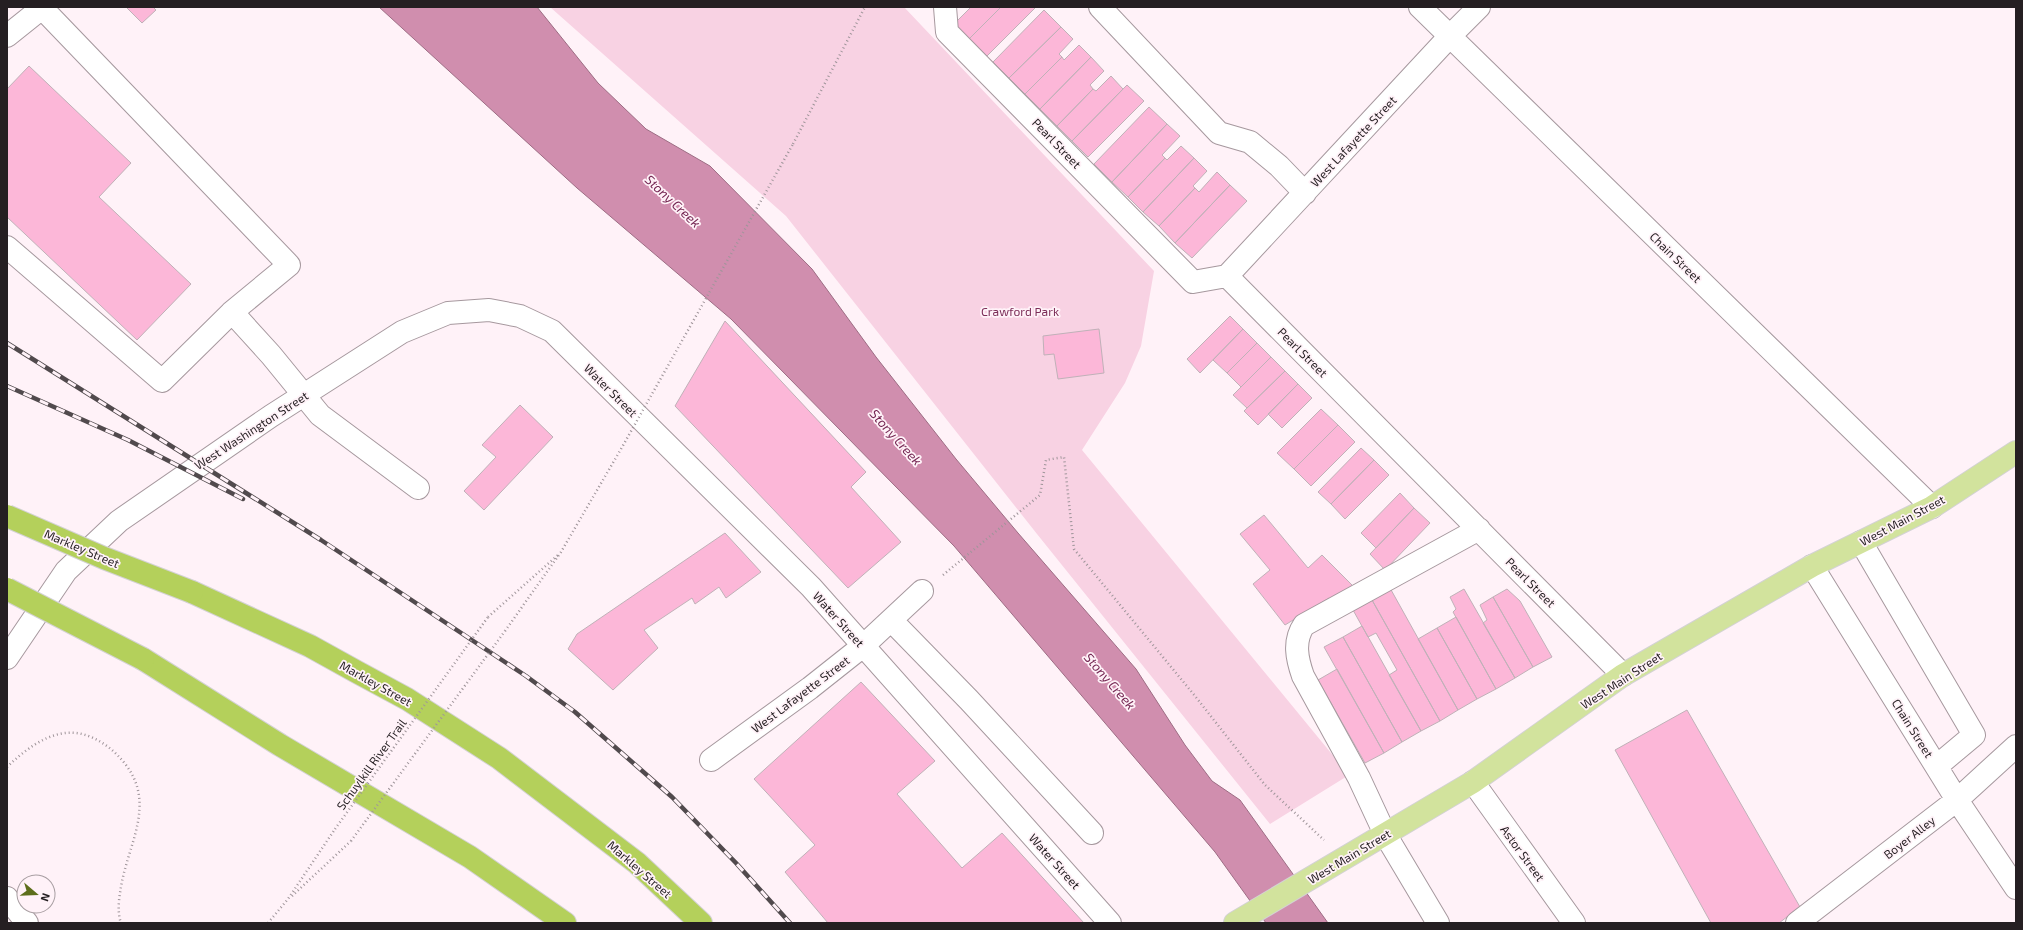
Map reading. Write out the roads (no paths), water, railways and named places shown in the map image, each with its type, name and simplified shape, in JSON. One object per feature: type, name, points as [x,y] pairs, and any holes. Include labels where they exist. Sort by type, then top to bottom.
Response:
[{"type":"highway","name":"Markley Street","points":[[7,516],[104,558],[192,592],[297,640],[407,699],[499,758],[637,862],[701,923]]},
{"type":"highway","points":[[7,589],[143,659],[280,745],[470,857],[565,923]]},
{"type":"main road","name":"West Main Street","points":[[1235,923],[1473,782],[1623,675],[1812,566],[1932,507],[2016,452]]},
{"type":"street","name":"Pearl Street","points":[[945,7],[947,32],[1193,282],[1227,276],[1623,675]]},
{"type":"street","points":[[1100,7],[1219,133],[1250,142],[1279,166],[1305,193]]},
{"type":"street","name":"Chain Street","points":[[1420,7],[1932,507]]},
{"type":"street","name":"West Lafayette Street","points":[[1227,276],[1450,36],[1479,7]]},
{"type":"street","points":[[7,36],[42,8],[289,265],[232,312],[162,381],[7,247]]},
{"type":"street","name":"West Washington Street","points":[[7,658],[66,571],[119,521],[190,470],[402,332],[448,313],[489,310],[520,316],[552,331]]},
{"type":"street","points":[[232,312],[326,420],[418,488]]},
{"type":"street","name":"Water Street","points":[[552,331],[811,587],[1110,923]]},
{"type":"street","points":[[1438,923],[1385,834],[1359,778],[1303,676],[1298,660],[1297,644],[1300,632],[1304,625],[1479,529]]},
{"type":"street","points":[[1861,542],[1974,736],[1936,766]]},
{"type":"street","name":"Chain Street","points":[[1812,566],[1957,800],[2016,888]]},
{"type":"street","name":"West Lafayette Street","points":[[711,760],[810,688],[863,646],[922,591]]},
{"type":"street","points":[[891,620],[969,700],[1092,833]]},
{"type":"street","name":"Boyer Alley","points":[[1797,923],[1957,800],[2016,746]]},
{"type":"street","name":"Astor Street","points":[[1473,782],[1574,923]]},
{"type":"street","points":[[7,898],[27,923]]},
{"type":"water","name":"Stony Creek","points":[[379,7],[537,7],[598,83],[646,129],[710,166],[812,269],[876,357],[956,459],[1136,669],[1185,745],[1212,781],[1240,800],[1328,923],[1266,923],[1215,852],[954,546],[731,319],[577,188]]},
{"type":"railway","points":[[7,343],[321,540],[526,676],[575,712],[672,797],[736,863],[790,923]]},
{"type":"railway","points":[[7,386],[128,440],[243,499]]},
{"type":"park label","name":"Crawford Park","points":[[1020,311]]}]
